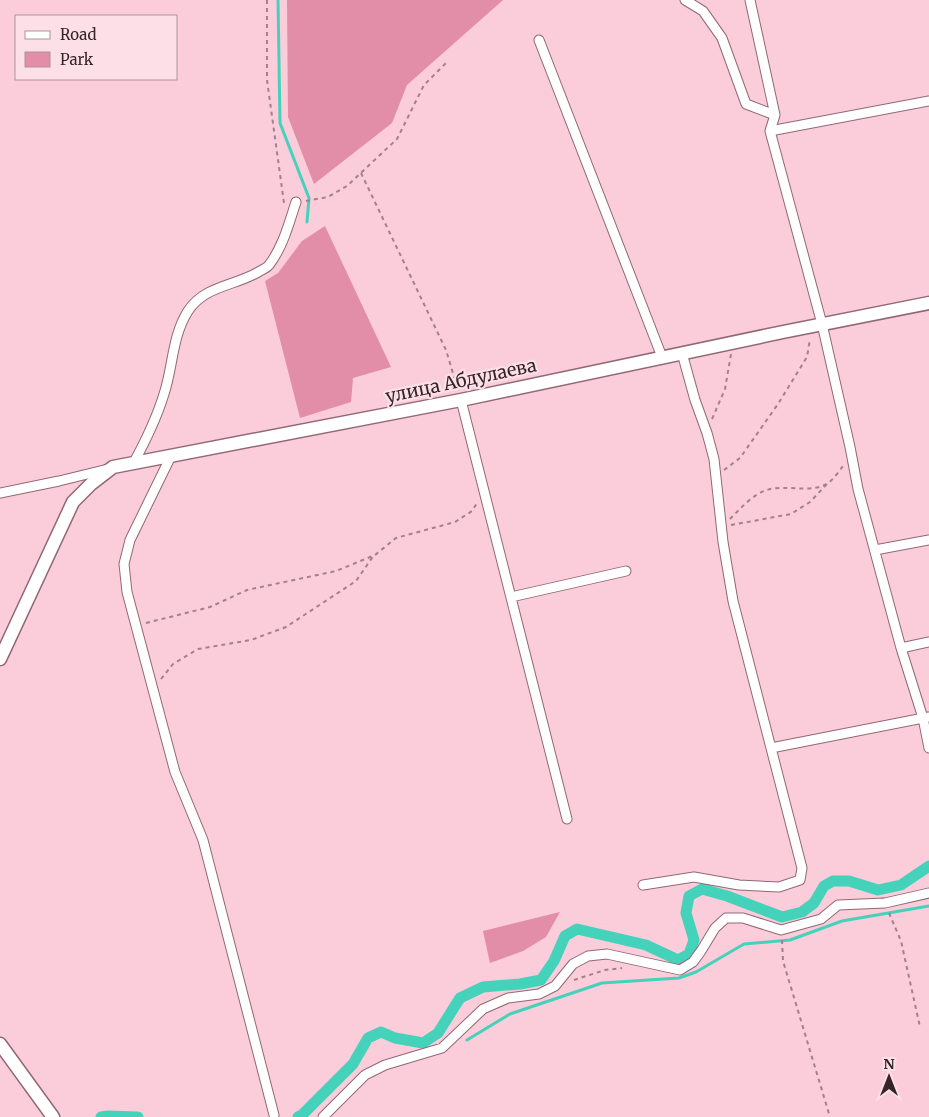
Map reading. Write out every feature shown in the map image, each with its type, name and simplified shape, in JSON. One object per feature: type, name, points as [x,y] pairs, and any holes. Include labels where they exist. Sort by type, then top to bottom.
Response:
[{"type":"main road","name":"улица Абдулаева","points":[[114,468],[461,400],[929,303]]},
{"type":"main road","points":[[0,659],[73,502],[91,484],[114,468]]},
{"type":"main road","points":[[0,1044],[52,1117]]},
{"type":"street","points":[[685,0],[703,11],[722,38],[746,104],[775,115]]},
{"type":"street","points":[[750,0],[775,115],[770,131],[817,325],[852,456],[858,489],[901,648],[926,718],[929,748]]},
{"type":"street","points":[[539,40],[662,357]]},
{"type":"street","points":[[770,131],[929,101]]},
{"type":"street","points":[[133,464],[144,444],[164,394],[178,333],[189,311],[201,297],[216,288],[251,277],[268,266],[282,243],[296,202]]},
{"type":"street","points":[[643,884],[694,877],[739,884],[779,887],[800,880],[802,868],[733,602],[721,527],[714,459],[682,353]]},
{"type":"street","points":[[461,400],[567,819]]},
{"type":"street","points":[[171,456],[130,540],[124,564],[127,592],[175,772],[203,840],[274,1114]]},
{"type":"street","name":"улица Абдулаева","points":[[0,493],[114,468]]},
{"type":"street","points":[[875,550],[929,540]]},
{"type":"street","points":[[511,597],[626,571]]},
{"type":"street","points":[[901,648],[929,642]]},
{"type":"street","points":[[770,748],[926,718]]},
{"type":"street","points":[[323,1117],[365,1075],[385,1065],[442,1048],[484,1009],[508,998],[539,994],[555,986],[573,964],[588,956],[607,954],[680,970],[693,962],[715,928],[726,918],[743,918],[781,930],[821,919],[838,905],[885,904],[929,893]]},
{"type":"path","points":[[267,0],[267,80],[284,204]]},
{"type":"path","points":[[296,202],[328,197],[347,186],[361,173],[397,139],[424,85],[448,60]]},
{"type":"path","points":[[361,173],[446,350],[461,400]]},
{"type":"path","points":[[716,476],[740,458],[778,404],[807,356],[817,325]]},
{"type":"path","points":[[707,433],[725,390],[734,342]]},
{"type":"path","points":[[721,527],[791,514],[810,502],[852,456]]},
{"type":"path","points":[[721,527],[748,501],[766,490],[786,488],[810,489],[827,484]]},
{"type":"path","points":[[153,689],[172,664],[198,649],[251,640],[286,627],[356,581],[375,555],[396,538],[455,522],[472,511],[484,491]]},
{"type":"path","points":[[136,626],[210,607],[247,590],[336,571],[375,555]]},
{"type":"path","points":[[885,904],[901,942],[920,1028]]},
{"type":"path","points":[[781,930],[782,961],[830,1117]]},
{"type":"path","points":[[555,986],[605,970],[622,968]]},
{"type":"green space","points":[[287,0],[503,0],[407,85],[392,123],[314,184],[288,117]]},
{"type":"green space","points":[[325,226],[391,367],[353,378],[351,402],[300,418],[265,281],[278,273],[302,241]]},
{"type":"green space","points":[[560,912],[546,937],[523,951],[490,963],[483,931]]},
{"type":"waterway","points":[[278,0],[280,123],[309,198],[307,222]]},
{"type":"waterway","points":[[298,1117],[353,1064],[368,1038],[381,1032],[395,1038],[423,1043],[438,1033],[460,998],[483,987],[541,980],[554,961],[565,936],[577,929],[646,945],[678,960],[689,954],[694,940],[686,913],[689,896],[702,889],[727,896],[782,917],[802,912],[814,903],[824,886],[833,881],[849,881],[878,890],[901,885],[929,866]]},
{"type":"waterway","points":[[467,1040],[510,1014],[602,983],[679,978],[696,972],[744,944],[790,940],[842,921],[929,906]]},
{"type":"waterway","points":[[101,1117],[138,1117]]}]
